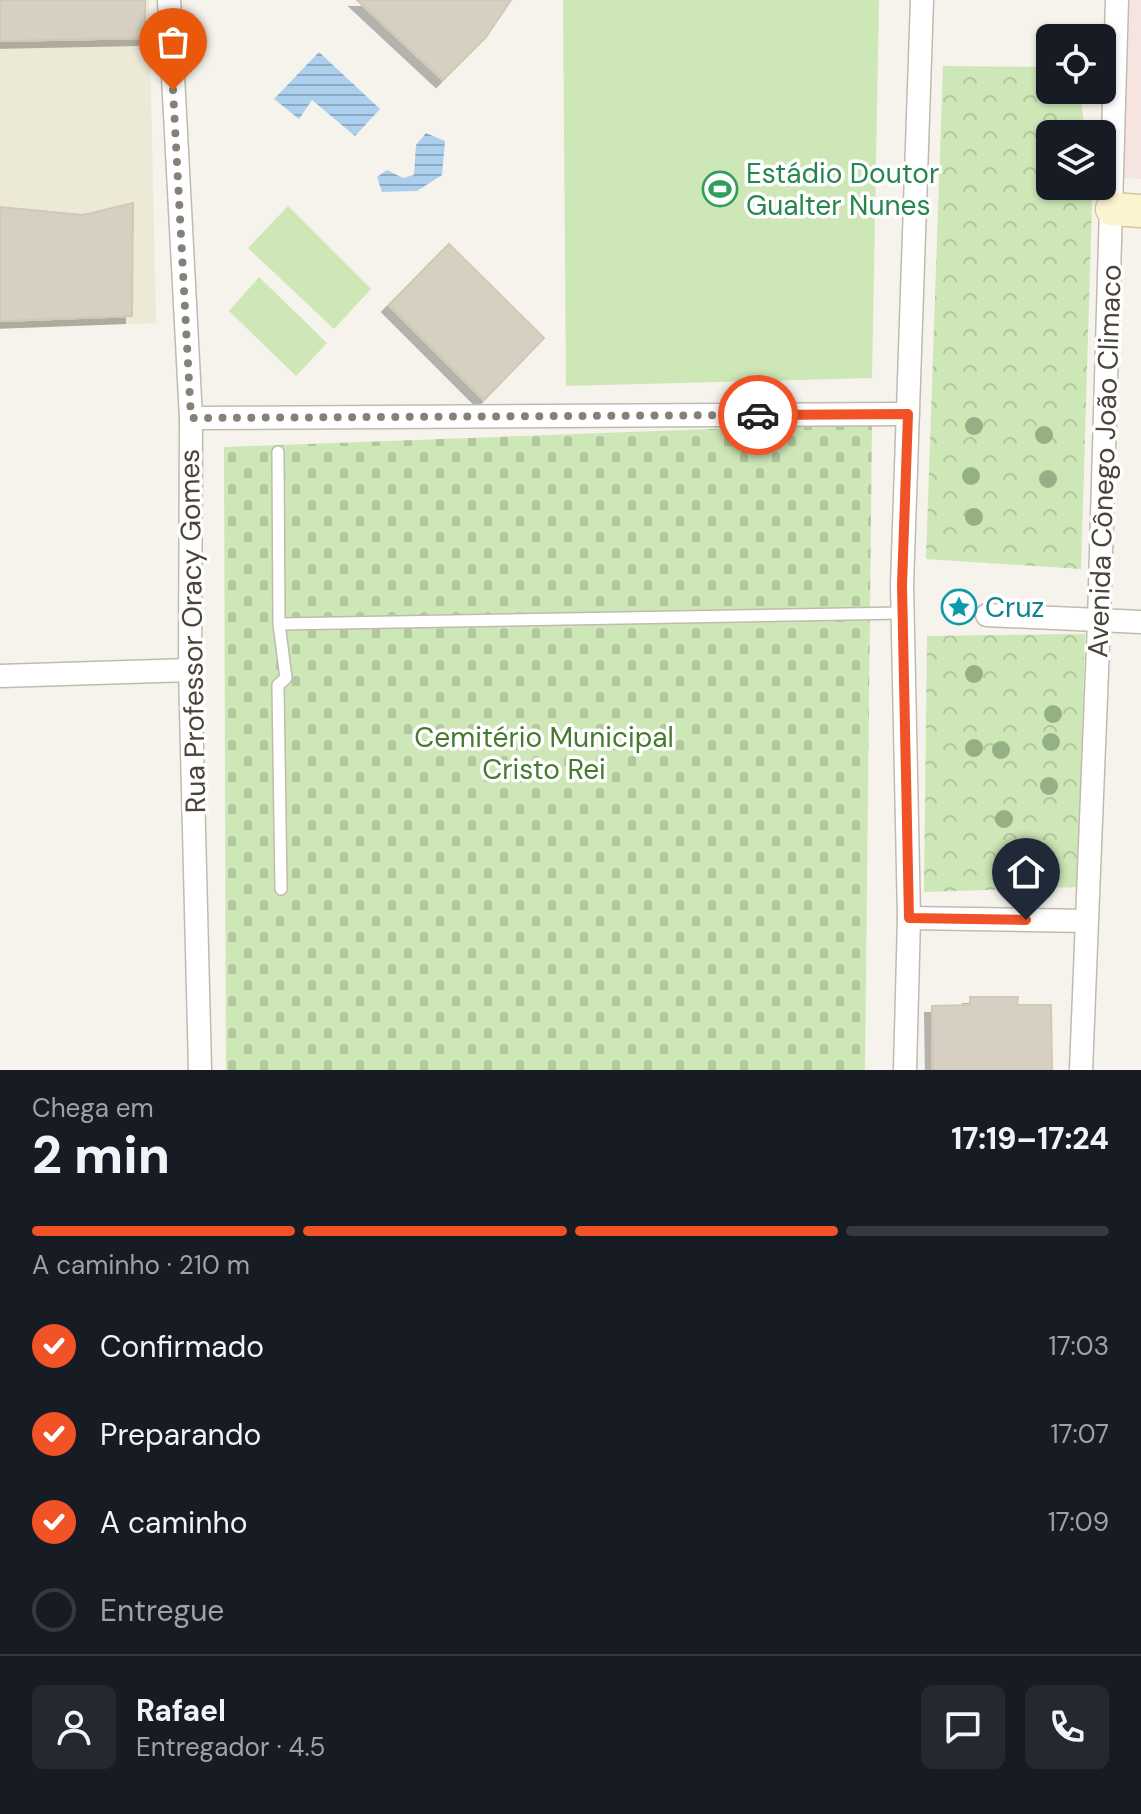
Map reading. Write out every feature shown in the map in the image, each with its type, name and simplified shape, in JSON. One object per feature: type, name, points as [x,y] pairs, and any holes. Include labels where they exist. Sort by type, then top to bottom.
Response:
[{"type":"street","name":"Rua Professor Oracy Gomes","points":[[169,0],[191,418],[190,670],[200,1070]]},
{"type":"street","points":[[905,1070],[909,918],[902,613],[922,0]]},
{"type":"street","name":"Avenida Cônego João Climaco","points":[[1081,1070],[1099,621],[1127,210],[1117,0]]},
{"type":"street","points":[[191,418],[908,414]]},
{"type":"street","points":[[987,615],[1141,622]]},
{"type":"street","points":[[0,676],[190,670]]},
{"type":"street","points":[[909,918],[1085,921]]},
{"type":"lane","points":[[278,452],[279,624],[286,678],[278,685],[281,889]]},
{"type":"lane","points":[[279,624],[902,613]]},
{"type":"shaded area","points":[[0,0],[149,0],[156,323],[0,329]]},
{"type":"shaded area","points":[[1130,0],[1141,0],[1141,179],[1124,178]]},
{"type":"green space","name":"Estádio Doutor Gualter Nunes","points":[[563,0],[879,0],[872,378],[566,386]]},
{"type":"green space","points":[[943,66],[1036,67],[1036,104],[1082,104],[1083,120],[1036,120],[1036,200],[1091,200],[1092,205],[1081,569],[926,559]]},
{"type":"green space","points":[[288,206],[371,289],[334,329],[248,248]]},
{"type":"green space","points":[[259,277],[327,343],[296,376],[229,311]]},
{"type":"green space","name":"Cemitério Municipal Cristo Rei","points":[[872,423],[865,1070],[226,1070],[224,447]]},
{"type":"green space","points":[[1085,634],[1078,887],[924,892],[927,636]]},
{"type":"water","points":[[319,52],[380,109],[355,136],[312,100],[299,119],[274,99]]},
{"type":"water","points":[[426,133],[445,141],[442,175],[417,191],[382,192],[377,177],[387,170],[403,178],[414,175],[416,145]]},
{"type":"building","points":[[0,0],[145,0],[145,38],[0,41]]},
{"type":"building","points":[[357,0],[511,0],[486,37],[443,80]]},
{"type":"building","points":[[133,203],[132,316],[0,321],[0,207],[83,215]]},
{"type":"building","points":[[449,244],[544,338],[484,400],[389,305]]},
{"type":"building","points":[[970,997],[1018,997],[1017,1005],[1051,1005],[1052,1070],[933,1070],[932,1006],[970,1005]]},
{"type":"way so far","points":[[173,90],[191,418],[758,415]]},
{"type":"place","name":"Estádio Doutor Gualter Nunes","points":[[720,189]]},
{"type":"place","name":"Cruz","points":[[959,607]]},
{"type":"route","points":[[758,415],[908,414],[902,585],[909,918],[1026,920]]}]
